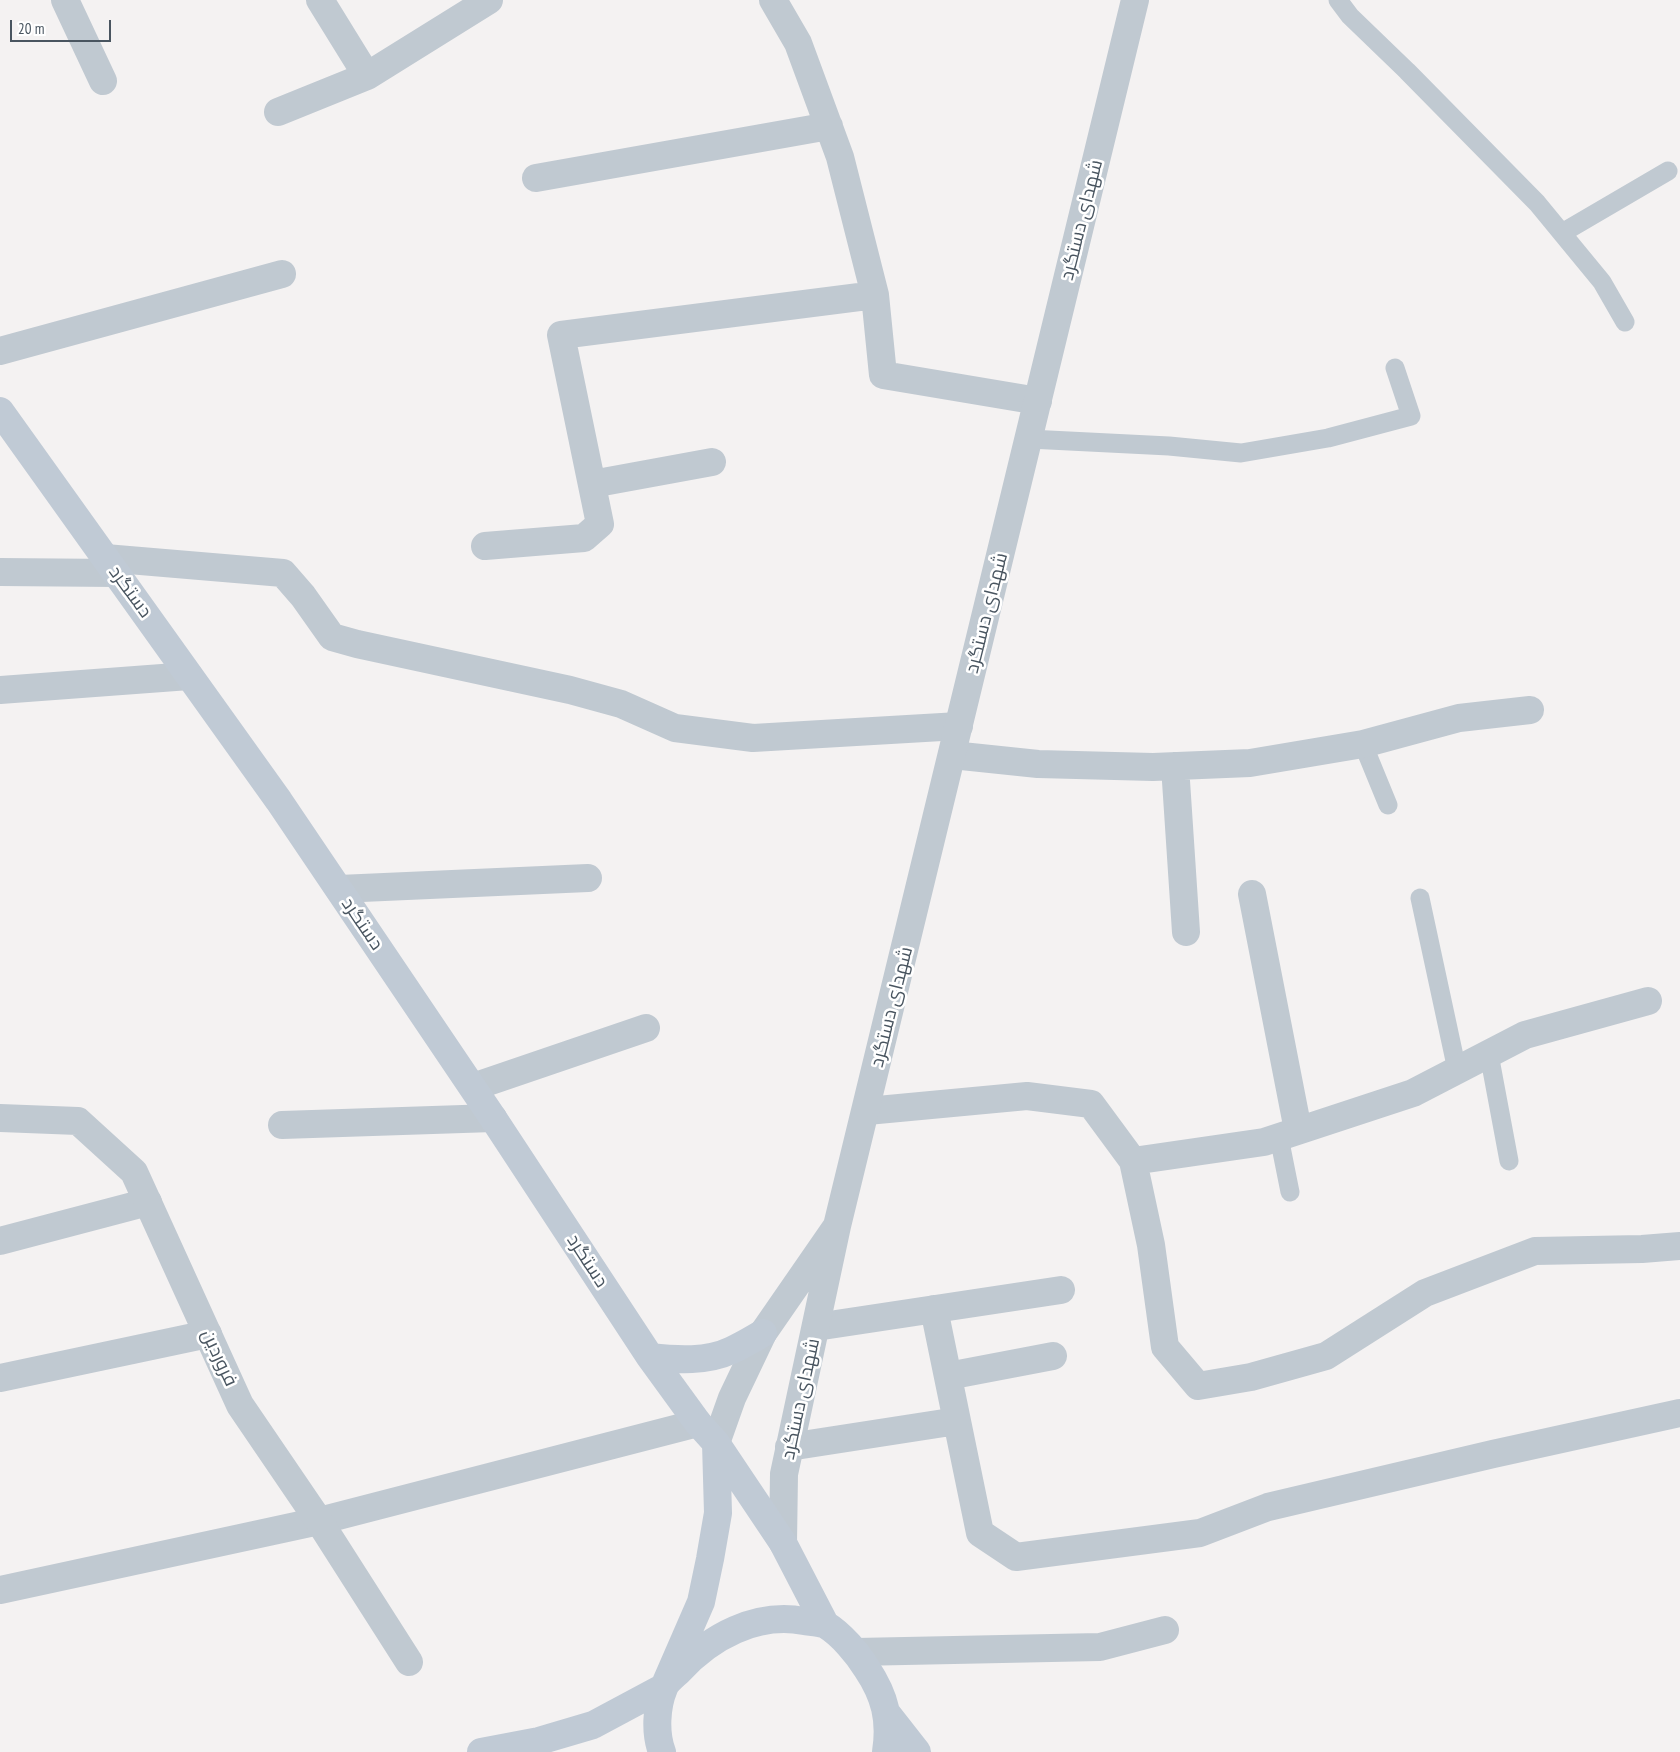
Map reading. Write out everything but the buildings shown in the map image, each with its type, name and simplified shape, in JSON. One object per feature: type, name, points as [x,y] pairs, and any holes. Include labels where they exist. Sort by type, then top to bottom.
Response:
[{"type":"main road","name":"دستگرد","points":[[0,411],[279,801],[339,889],[493,1118],[650,1357],[707,1433],[783,1543],[825,1624]]},
{"type":"main road","points":[[650,1357],[682,1360],[705,1357],[731,1351],[764,1333]]},
{"type":"main road","points":[[662,1752],[658,1715],[664,1687],[701,1602],[718,1513],[707,1433]]},
{"type":"main road","points":[[481,1752],[539,1741],[593,1725],[664,1687],[690,1659],[707,1645],[728,1632],[755,1622],[786,1618],[825,1624],[856,1652],[875,1680],[884,1701],[888,1715],[886,1752]]},
{"type":"main road","points":[[888,1715],[917,1752]]},
{"type":"street","points":[[65,0],[103,81]]},
{"type":"street","points":[[320,0],[367,76]]},
{"type":"street","points":[[278,112],[367,76],[489,0]]},
{"type":"street","points":[[773,0],[798,44],[840,157],[875,295],[883,376],[1038,402]]},
{"type":"street","name":"شهدای دستگرد","points":[[783,1543],[784,1474],[838,1226],[1135,0]]},
{"type":"street","points":[[536,178],[829,126]]},
{"type":"street","points":[[0,351],[282,274]]},
{"type":"street","points":[[485,546],[584,538],[600,524],[561,335],[875,295]]},
{"type":"street","points":[[592,484],[712,462]]},
{"type":"street","points":[[0,572],[111,565],[283,573],[303,596],[332,637],[570,690],[621,704],[675,728],[753,738],[959,726]]},
{"type":"street","points":[[0,690],[189,676]]},
{"type":"street","points":[[952,755],[1038,764],[1153,767],[1250,763],[1363,744],[1459,718],[1530,710]]},
{"type":"street","points":[[1175,766],[1186,932]]},
{"type":"street","points":[[339,889],[588,878]]},
{"type":"street","points":[[1252,894],[1288,1134]]},
{"type":"street","points":[[1133,1161],[1264,1142],[1413,1093],[1525,1035],[1648,1000]]},
{"type":"street","points":[[472,1087],[646,1028]]},
{"type":"street","points":[[867,1111],[1027,1096],[1091,1104],[1133,1161],[1151,1245],[1165,1347],[1198,1386],[1251,1377],[1326,1356],[1425,1293],[1535,1251],[1642,1249],[1680,1246]]},
{"type":"street","name":"فروردین","points":[[0,1118],[78,1121],[134,1172],[240,1405],[319,1521],[409,1662]]},
{"type":"street","points":[[282,1125],[493,1118]]},
{"type":"street","points":[[0,1241],[148,1202]]},
{"type":"street","name":"شهدای دستگرد","points":[[707,1433],[732,1398],[764,1333],[838,1226]]},
{"type":"street","points":[[816,1327],[1061,1290]]},
{"type":"street","points":[[934,1309],[980,1533],[1016,1557],[1200,1533],[1268,1507],[1493,1454],[1680,1413]]},
{"type":"street","points":[[0,1378],[208,1334]]},
{"type":"street","points":[[948,1376],[1053,1356]]},
{"type":"street","points":[[789,1447],[957,1421]]},
{"type":"street","points":[[0,1590],[319,1521],[707,1433]]},
{"type":"street","points":[[856,1652],[1100,1647],[1165,1630]]},
{"type":"lane","points":[[1338,0],[1350,16],[1407,71],[1536,203],[1602,282],[1625,322]]},
{"type":"lane","points":[[1562,233],[1668,171]]},
{"type":"lane","points":[[1029,439],[1169,446],[1241,453],[1328,438],[1411,416],[1395,368]]},
{"type":"lane","points":[[1363,744],[1388,805]]},
{"type":"lane","points":[[1420,898],[1457,1070]]},
{"type":"lane","points":[[1489,1054],[1509,1161]]},
{"type":"lane","points":[[1288,1134],[1290,1192]]}]
